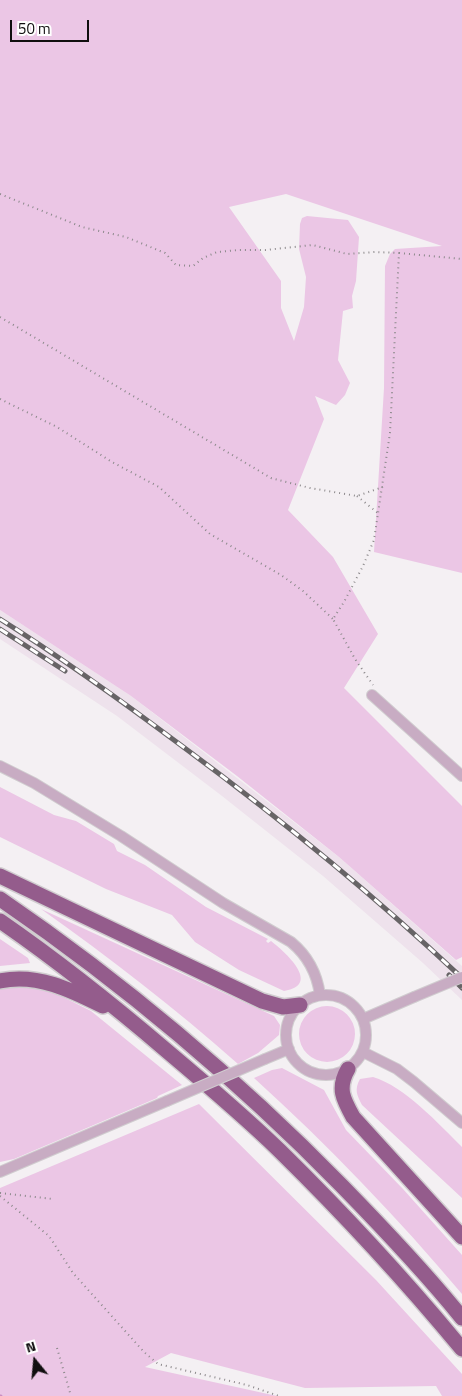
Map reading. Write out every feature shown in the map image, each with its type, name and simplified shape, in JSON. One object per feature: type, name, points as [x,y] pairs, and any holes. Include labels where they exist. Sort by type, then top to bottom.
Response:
[{"type":"highway","points":[[0,876],[262,1002],[283,1007],[300,1005]]},
{"type":"highway","points":[[0,898],[102,972],[207,1059],[288,1131],[433,1282],[462,1318]]},
{"type":"highway","points":[[0,921],[39,947],[133,1022],[279,1150],[420,1298],[462,1349]]},
{"type":"highway","points":[[0,982],[20,979],[50,983],[67,989],[133,1022]]},
{"type":"highway","points":[[348,1069],[342,1082],[342,1087],[345,1100],[353,1117],[462,1236]]},
{"type":"street","points":[[374,692],[462,776]]},
{"type":"street","points":[[0,766],[34,783],[121,836],[223,903],[291,942],[299,949],[313,968],[320,995]]},
{"type":"street","points":[[363,1019],[462,977]]},
{"type":"street","points":[[320,995],[338,996],[353,1005],[363,1019],[367,1032],[363,1052],[354,1064],[348,1069],[333,1074],[310,1072],[297,1063],[289,1049],[286,1038],[287,1026],[292,1014],[300,1005],[320,995]]},
{"type":"street","points":[[0,1172],[289,1049]]},
{"type":"street","points":[[363,1052],[397,1069],[462,1123]]},
{"type":"path","points":[[0,194],[82,227],[134,240],[165,253],[176,266],[193,266],[203,258],[217,252],[313,245],[347,254],[399,253],[462,259]]},
{"type":"path","points":[[333,619],[344,602],[374,540],[390,433],[399,253]]},
{"type":"path","points":[[0,317],[271,478],[310,488],[357,496],[383,487]]},
{"type":"path","points":[[0,399],[57,427],[112,462],[159,487],[210,534],[281,575],[303,591],[333,619],[374,692]]},
{"type":"path","points":[[357,496],[378,514]]},
{"type":"path","points":[[0,1195],[53,1199]]},
{"type":"path","points":[[0,1195],[49,1236],[73,1273],[144,1352],[158,1364],[246,1385],[279,1396]]},
{"type":"path","points":[[57,1348],[71,1396]]},
{"type":"shaded area","points":[[0,0],[462,0],[462,573],[374,552],[384,388],[385,266],[390,254],[395,249],[442,246],[286,194],[229,207],[281,281],[281,308],[294,341],[304,307],[306,277],[299,249],[302,218],[307,216],[348,220],[359,237],[356,281],[352,296],[353,308],[343,311],[338,360],[350,383],[345,395],[336,405],[315,396],[324,419],[288,510],[333,557],[378,634],[344,688],[462,806],[462,957],[456,960],[339,857],[237,776],[131,696],[0,610]]},
{"type":"shaded area","points":[[0,610],[131,696],[339,857],[462,966],[462,1000],[423,963],[323,876],[222,796],[117,716],[0,639]]},
{"type":"shaded area","points":[[0,787],[54,815],[76,821],[114,844],[117,851],[145,865],[206,907],[268,939],[266,941],[268,943],[271,941],[284,952],[297,968],[300,982],[295,988],[284,991],[239,970],[195,942],[172,915],[106,889],[0,837]]},
{"type":"shaded area","points":[[41,909],[274,1016],[280,1025],[279,1035],[258,1053],[238,1064],[142,984]]},
{"type":"shaded area","points":[[0,939],[28,958],[30,963],[0,966]]},
{"type":"shaded area","points":[[24,985],[25,987],[51,991],[91,1011],[182,1085],[157,1098],[14,1159],[0,1162],[0,987]]},
{"type":"shaded area","points":[[322,1006],[332,1006],[347,1014],[353,1023],[355,1034],[353,1045],[347,1054],[332,1062],[322,1062],[311,1057],[304,1050],[299,1039],[299,1029],[304,1018],[311,1011]]},
{"type":"shaded area","points":[[282,1068],[324,1090],[346,1130],[403,1189],[462,1255],[462,1294],[362,1183],[309,1129],[254,1078]]},
{"type":"shaded area","points":[[373,1077],[397,1088],[409,1097],[462,1147],[462,1198],[362,1105],[357,1092],[358,1083],[360,1079]]},
{"type":"shaded area","points":[[199,1104],[376,1280],[462,1374],[462,1396],[442,1396],[436,1386],[305,1388],[171,1353],[145,1367],[277,1396],[0,1396],[0,1188]]},
{"type":"railway","points":[[0,619],[118,699],[257,803],[362,888],[462,978]]},
{"type":"railway","points":[[0,629],[65,671]]},
{"type":"railway","points":[[449,975],[462,988]]}]
